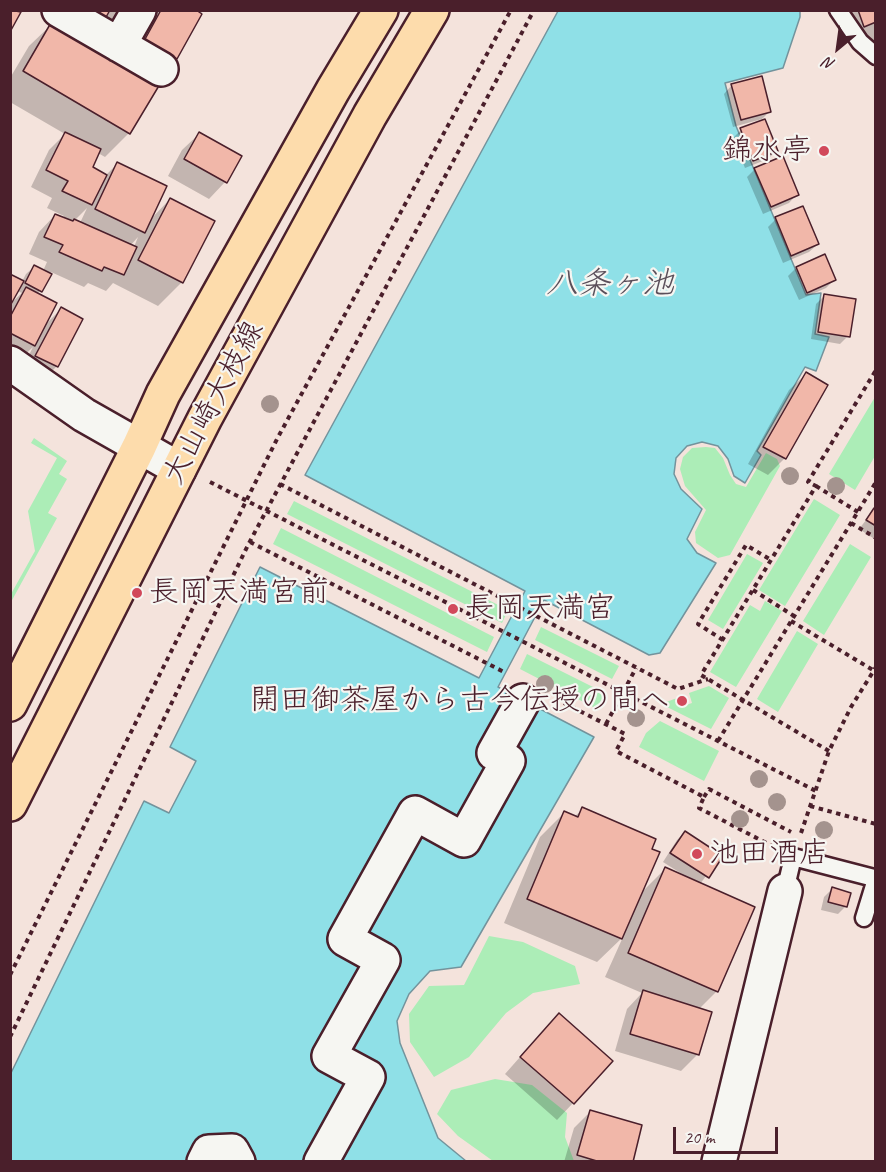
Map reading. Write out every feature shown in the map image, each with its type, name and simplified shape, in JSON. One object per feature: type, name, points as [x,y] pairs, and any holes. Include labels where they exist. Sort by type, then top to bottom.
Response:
[{"type":"main road","name":"大山崎大枝線","points":[[10,704],[169,384],[327,100],[381,10]]},
{"type":"main road","name":"大山崎大枝線","points":[[10,804],[191,474],[370,115],[432,10]]},
{"type":"street","points":[[59,10],[161,69]]},
{"type":"street","points":[[119,45],[139,10]]},
{"type":"street","points":[[10,363],[84,415],[191,474]]},
{"type":"street","points":[[321,1161],[368,1077],[329,1056],[383,960],[345,939],[415,813],[464,840],[508,761],[494,753],[538,699]]},
{"type":"street","points":[[722,1160],[785,891]]},
{"type":"street","points":[[204,1161],[209,1152],[232,1151],[238,1161]]},
{"type":"lane","points":[[838,10],[860,42],[876,56]]},
{"type":"lane","points":[[785,891],[794,857],[875,878],[864,918]]},
{"type":"path","points":[[10,975],[277,439],[511,10]]},
{"type":"path","points":[[10,1037],[266,510],[534,10]]},
{"type":"path","points":[[858,512],[808,482],[876,370]]},
{"type":"path","points":[[191,474],[266,510],[816,791]]},
{"type":"path","points":[[718,741],[876,482]]},
{"type":"path","points":[[280,484],[678,689],[708,679]]},
{"type":"path","points":[[816,486],[701,675],[829,751]]},
{"type":"path","points":[[851,523],[876,538]]},
{"type":"path","points":[[250,542],[506,673]]},
{"type":"path","points":[[723,640],[698,624],[746,545],[771,560]]},
{"type":"path","points":[[753,590],[794,616]]},
{"type":"path","points":[[791,621],[874,669],[829,751],[800,836],[709,789],[699,808],[794,857]]},
{"type":"path","points":[[606,724],[636,668]]},
{"type":"path","points":[[538,699],[606,724],[625,734],[616,751],[704,797]]},
{"type":"path","points":[[810,806],[876,824]]},
{"type":"green space","points":[[875,397],[875,456],[855,490],[829,474]]},
{"type":"green space","points":[[34,438],[67,461],[59,474],[67,479],[48,513],[57,518],[11,602],[11,594],[35,551],[28,511],[57,458],[31,443]]},
{"type":"green space","points":[[692,448],[715,448],[723,458],[736,484],[746,487],[766,453],[777,459],[780,466],[730,555],[718,558],[696,543],[695,532],[706,510],[685,486],[680,469],[683,457]]},
{"type":"green space","points":[[814,499],[840,515],[785,606],[759,590]]},
{"type":"green space","points":[[294,501],[508,610],[502,623],[287,514]]},
{"type":"green space","points":[[281,528],[494,637],[487,652],[273,544]]},
{"type":"green space","points":[[850,544],[871,557],[824,635],[803,621]]},
{"type":"green space","points":[[747,554],[763,563],[723,629],[708,620]]},
{"type":"green space","points":[[765,601],[782,611],[736,687],[710,672],[750,605],[760,611]]},
{"type":"green space","points":[[541,627],[619,666],[612,679],[535,640]]},
{"type":"green space","points":[[797,631],[818,644],[778,712],[757,699]]},
{"type":"green space","points":[[527,654],[605,693],[597,709],[520,669]]},
{"type":"green space","points":[[709,686],[729,698],[711,729],[661,704],[677,698],[680,707],[692,703],[689,693]]},
{"type":"green space","points":[[660,721],[719,751],[704,781],[639,747],[646,733]]},
{"type":"green space","points":[[489,936],[523,942],[575,966],[580,984],[533,993],[506,1013],[469,1057],[434,1077],[410,1042],[409,1014],[429,986],[464,985]]},
{"type":"green space","points":[[495,1079],[532,1085],[567,1113],[565,1137],[574,1161],[493,1161],[458,1136],[437,1114],[451,1090]]},
{"type":"water","name":"八条ヶ池","points":[[558,11],[800,11],[783,68],[725,83],[736,126],[806,295],[821,293],[815,334],[829,337],[816,371],[805,367],[757,451],[761,455],[745,483],[734,476],[728,459],[718,446],[702,442],[687,446],[676,458],[674,474],[681,489],[702,509],[687,539],[697,553],[716,563],[660,653],[649,655],[544,600],[498,687],[594,737],[461,967],[430,971],[409,994],[397,1021],[400,1043],[438,1138],[466,1161],[11,1161],[10,1075],[144,801],[169,813],[196,761],[170,747],[260,567],[479,678],[525,591],[305,475]]},
{"type":"building","points":[[10,10],[21,12],[10,32]]},
{"type":"building","points":[[90,10],[110,10],[105,19]]},
{"type":"building","points":[[161,10],[196,10],[202,14],[177,59],[144,41]]},
{"type":"building","points":[[858,10],[876,10],[876,22],[864,27]]},
{"type":"building","points":[[52,21],[160,84],[130,134],[23,71]]},
{"type":"building","points":[[762,76],[771,112],[741,120],[731,84]]},
{"type":"building","points":[[765,119],[778,151],[753,161],[740,128]]},
{"type":"building","points":[[65,132],[101,149],[93,167],[107,175],[92,205],[62,191],[68,181],[46,170]]},
{"type":"building","points":[[199,132],[242,156],[227,183],[184,159]]},
{"type":"building","points":[[783,156],[799,195],[771,207],[754,168]]},
{"type":"building","points":[[117,162],[167,186],[145,233],[95,209]]},
{"type":"building","points":[[170,198],[215,221],[183,283],[138,260]]},
{"type":"building","points":[[803,206],[819,244],[791,256],[775,217]]},
{"type":"building","points":[[55,214],[73,221],[74,219],[137,247],[124,275],[104,267],[102,271],[59,252],[63,245],[44,237]]},
{"type":"building","points":[[825,254],[836,280],[807,293],[796,267]]},
{"type":"building","points":[[34,265],[52,274],[42,292],[25,283]]},
{"type":"building","points":[[10,274],[24,281],[10,306]]},
{"type":"building","points":[[26,287],[57,303],[35,346],[10,333],[10,317]]},
{"type":"building","points":[[824,294],[856,299],[850,337],[818,332]]},
{"type":"building","points":[[61,307],[83,319],[58,367],[35,356]]},
{"type":"building","points":[[806,372],[828,385],[786,459],[763,447]]},
{"type":"building","points":[[874,508],[876,509],[876,526],[866,520]]},
{"type":"building","points":[[582,807],[656,839],[652,849],[660,852],[622,939],[527,899],[564,811],[578,817]]},
{"type":"building","name":"池田酒店","points":[[685,831],[723,856],[709,878],[670,853]]},
{"type":"building","points":[[665,867],[755,907],[718,992],[628,953]]},
{"type":"building","points":[[832,887],[851,893],[847,907],[828,902]]},
{"type":"building","points":[[643,990],[712,1012],[699,1055],[630,1034]]},
{"type":"building","points":[[559,1013],[613,1061],[574,1104],[520,1057]]},
{"type":"building","points":[[590,1110],[642,1125],[633,1162],[600,1162],[577,1155]]},
{"type":"place","name":"錦水亭","points":[[824,151]]},
{"type":"place","name":"長岡天満宮前","points":[[137,593]]},
{"type":"place","name":"長岡天満宮","points":[[453,609]]},
{"type":"place","name":"開田御茶屋から古今伝授の間へ","points":[[682,701]]},
{"type":"place","name":"池田酒店","points":[[697,854]]}]
